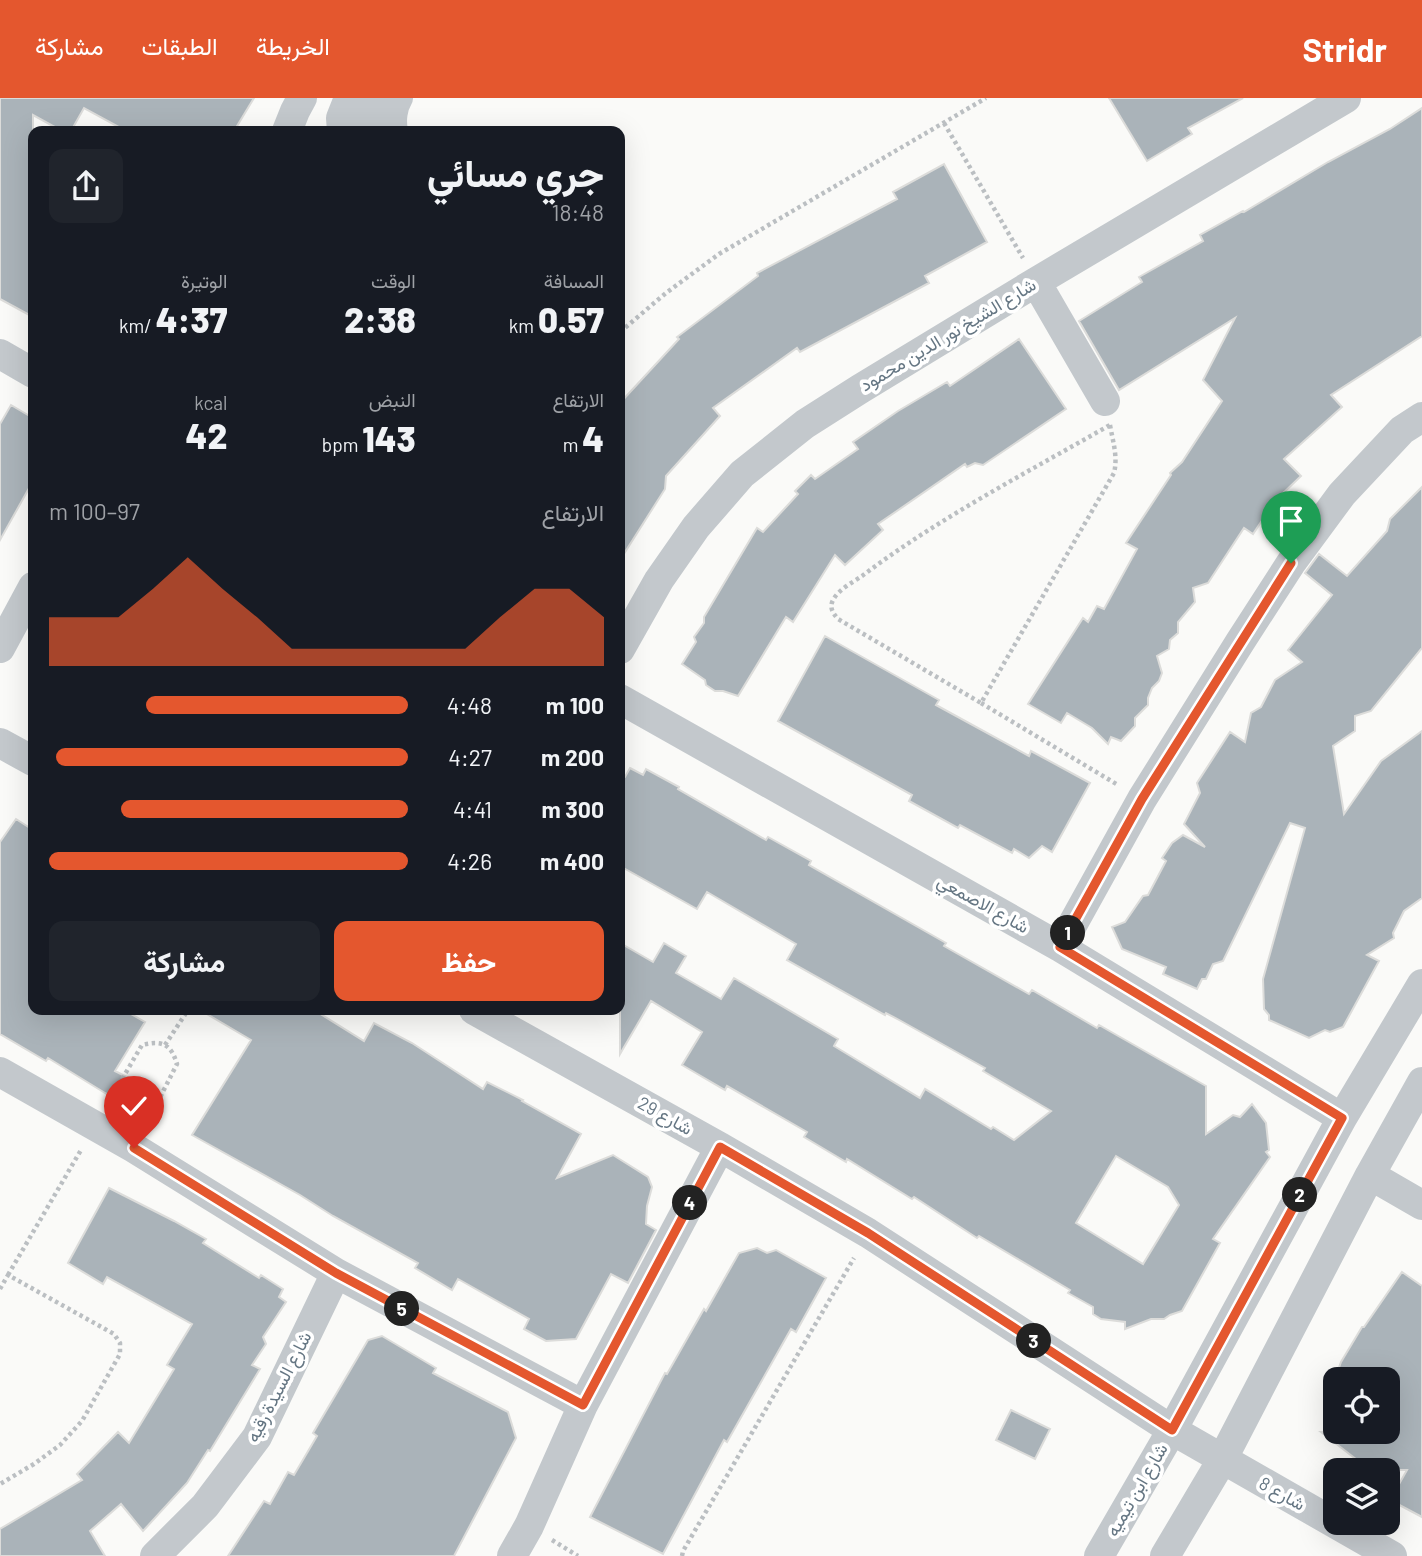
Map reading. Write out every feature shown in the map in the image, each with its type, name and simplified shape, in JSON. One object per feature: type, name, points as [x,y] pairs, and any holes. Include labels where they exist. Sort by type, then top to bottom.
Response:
[{"type":"street","points":[[289,126],[302,98]]},
{"type":"street","points":[[342,126],[341,118],[349,98]]},
{"type":"street","points":[[363,126],[368,105],[373,98]]},
{"type":"street","points":[[392,126],[398,98]]},
{"type":"street","name":"شارع الشيخ نور الدين محمود","points":[[625,640],[659,580],[689,537],[742,474],[806,424],[860,388],[1346,98]]},
{"type":"street","points":[[1036,282],[1105,401]]},
{"type":"street","points":[[0,354],[28,370]]},
{"type":"street","points":[[1060,947],[1142,799],[1291,563],[1342,494],[1402,430],[1422,416]]},
{"type":"street","points":[[0,648],[28,596]]},
{"type":"street","name":"شارع الاصمعي","points":[[625,702],[1060,947],[1342,1118]]},
{"type":"street","points":[[0,743],[28,758]]},
{"type":"street","name":"شارع ابن تيميه","points":[[1099,1556],[1172,1430],[1342,1118],[1422,984]]},
{"type":"street","name":"شارع 29","points":[[483,1015],[868,1233],[1172,1430]]},
{"type":"street","points":[[0,1072],[134,1148],[336,1273],[583,1405]]},
{"type":"street","points":[[1165,1556],[1222,1460],[1370,1175],[1422,1082]]},
{"type":"street","points":[[512,1556],[529,1526],[583,1405],[720,1147]]},
{"type":"street","points":[[1370,1175],[1422,1205]]},
{"type":"street","name":"شارع السيدة رقيه","points":[[155,1556],[205,1506],[257,1437],[336,1273]]},
{"type":"street","name":"شارع 8","points":[[1172,1430],[1392,1556]]},
{"type":"path","points":[[625,328],[719,254],[986,98]]},
{"type":"path","points":[[944,123],[1036,282]]},
{"type":"path","points":[[981,703],[1114,473],[1116,464],[1110,425],[952,516],[884,560],[838,594],[832,601],[832,611],[838,619],[1142,799]]},
{"type":"path","points":[[165,1045],[185,1015]]},
{"type":"path","points":[[0,1289],[142,1045],[154,1042],[165,1045],[174,1053],[177,1064],[134,1148]]},
{"type":"path","points":[[682,1556],[868,1233]]},
{"type":"path","points":[[0,1484],[60,1445],[82,1421],[120,1354],[120,1343],[114,1334],[8,1275]]},
{"type":"building","points":[[0,98],[254,98],[237,126],[117,126],[84,108],[74,126],[53,126],[33,115],[33,126],[28,126],[28,314],[0,299]]},
{"type":"building","points":[[1109,98],[1243,98],[1188,128],[1192,134],[1147,161]]},
{"type":"building","points":[[1422,108],[1422,336],[1331,395],[1342,407],[1284,459],[1301,476],[1275,501],[1253,534],[1244,528],[1208,583],[1193,588],[1195,602],[1178,622],[1178,633],[1170,640],[1169,649],[1157,656],[1162,673],[1152,688],[1148,705],[1135,718],[1135,726],[1121,741],[1111,737],[1108,744],[1092,728],[1067,713],[1061,723],[1028,704],[1083,618],[1088,622],[1097,606],[1104,609],[1137,549],[1126,543],[1170,473],[1182,462],[1222,401],[1203,380],[1235,318],[1119,390],[1079,321],[1142,282],[1139,277],[1203,241],[1200,235],[1390,129]]},
{"type":"building","points":[[944,164],[987,242],[925,276],[929,283],[800,352],[797,348],[713,408],[720,416],[666,476],[665,489],[625,552],[625,398],[679,339],[677,337],[758,276],[757,273],[897,199],[893,192]]},
{"type":"building","points":[[1019,339],[1066,409],[983,465],[975,463],[967,467],[965,464],[878,524],[883,530],[845,565],[835,555],[793,622],[786,617],[738,696],[715,691],[706,685],[705,680],[682,664],[696,642],[694,637],[704,623],[704,617],[757,528],[763,532],[798,494],[795,491],[811,475],[815,479],[858,449],[853,442],[898,411],[947,382],[950,386]]},
{"type":"building","points":[[11,405],[28,415],[28,490],[0,540],[0,424]]},
{"type":"building","points":[[1422,487],[1422,648],[1371,711],[1355,716],[1355,731],[1333,746],[1344,814],[1381,761],[1422,731],[1422,898],[1404,911],[1393,933],[1394,938],[1367,955],[1379,961],[1343,1027],[1330,1032],[1325,1030],[1309,1038],[1269,1020],[1264,1009],[1263,979],[1305,828],[1290,823],[1223,961],[1213,964],[1206,979],[1202,979],[1197,989],[1163,974],[1166,967],[1122,949],[1112,927],[1125,922],[1143,896],[1148,895],[1166,861],[1162,858],[1172,843],[1183,835],[1205,847],[1184,824],[1200,793],[1197,783],[1230,732],[1245,742],[1251,713],[1261,707],[1275,680],[1302,662],[1288,650],[1332,595],[1305,573],[1319,554],[1347,576],[1387,531],[1390,519]]},
{"type":"building","points":[[825,636],[939,700],[936,705],[1029,756],[1031,751],[1090,783],[1052,852],[1042,846],[1029,858],[1014,849],[1012,853],[960,825],[958,828],[909,801],[912,795],[778,721]]},
{"type":"building","points":[[630,768],[643,775],[646,769],[679,787],[678,789],[766,840],[768,837],[811,861],[809,865],[946,943],[944,946],[1029,994],[1032,990],[1097,1028],[1099,1025],[1206,1086],[1206,1134],[1233,1115],[1240,1117],[1252,1104],[1266,1123],[1269,1150],[1266,1152],[1270,1157],[1213,1239],[1220,1243],[1182,1311],[1164,1319],[1151,1319],[1125,1329],[1125,1322],[1101,1319],[1093,1314],[1093,1307],[1068,1293],[1070,1290],[979,1236],[977,1238],[914,1197],[912,1199],[847,1159],[846,1162],[804,1137],[807,1132],[727,1086],[725,1090],[682,1065],[702,1032],[651,1001],[620,1054],[620,1015],[625,1015],[625,946],[653,962],[664,943],[686,956],[676,973],[721,999],[734,978],[838,1039],[834,1046],[920,1098],[925,1089],[1014,1140],[1051,1111],[983,1071],[985,1068],[787,960],[796,944],[707,892],[697,909],[625,869],[625,777]],"holes":[[[1116,1156],[1168,1187],[1179,1205],[1143,1264],[1076,1223]]]},
{"type":"building","points":[[16,819],[28,827],[28,1015],[133,1015],[145,1022],[115,1071],[160,1094],[148,1116],[48,1058],[46,1061],[0,1034],[0,842]]},
{"type":"building","points":[[208,1015],[322,1015],[364,1041],[374,1023],[412,1043],[483,1089],[487,1082],[581,1134],[557,1178],[613,1155],[648,1177],[652,1187],[646,1224],[656,1230],[628,1283],[611,1274],[576,1339],[546,1341],[524,1329],[529,1319],[458,1279],[452,1290],[415,1268],[418,1263],[192,1135],[251,1040]]},
{"type":"building","points":[[109,1188],[206,1239],[203,1243],[259,1278],[261,1275],[283,1289],[279,1297],[286,1302],[263,1337],[266,1344],[252,1365],[260,1369],[210,1451],[208,1450],[187,1483],[143,1531],[121,1504],[90,1531],[105,1556],[0,1556],[0,1529],[82,1480],[77,1474],[118,1432],[129,1443],[174,1369],[167,1365],[192,1324],[107,1277],[103,1284],[68,1263]]},
{"type":"building","points":[[757,1248],[767,1253],[776,1250],[826,1278],[796,1332],[791,1329],[727,1442],[724,1440],[663,1554],[590,1517],[665,1373],[667,1374],[704,1309],[706,1311],[739,1253]]},
{"type":"building","points":[[1402,1272],[1422,1286],[1422,1517],[1400,1505],[1400,1482],[1407,1470],[1400,1470],[1400,1458],[1355,1458],[1336,1444],[1400,1444],[1400,1367],[1339,1367]]},
{"type":"building","points":[[382,1336],[436,1368],[433,1373],[508,1412],[516,1438],[454,1556],[228,1556],[264,1501],[270,1504],[288,1472],[294,1475],[317,1436],[313,1433],[368,1340]]},
{"type":"building","points":[[1011,1410],[1050,1429],[1035,1459],[996,1440]]},
{"type":"route","points":[[134,1148],[336,1273],[583,1405],[720,1147],[868,1233],[1172,1430],[1342,1118],[1060,947],[1142,799],[1291,563]]}]
